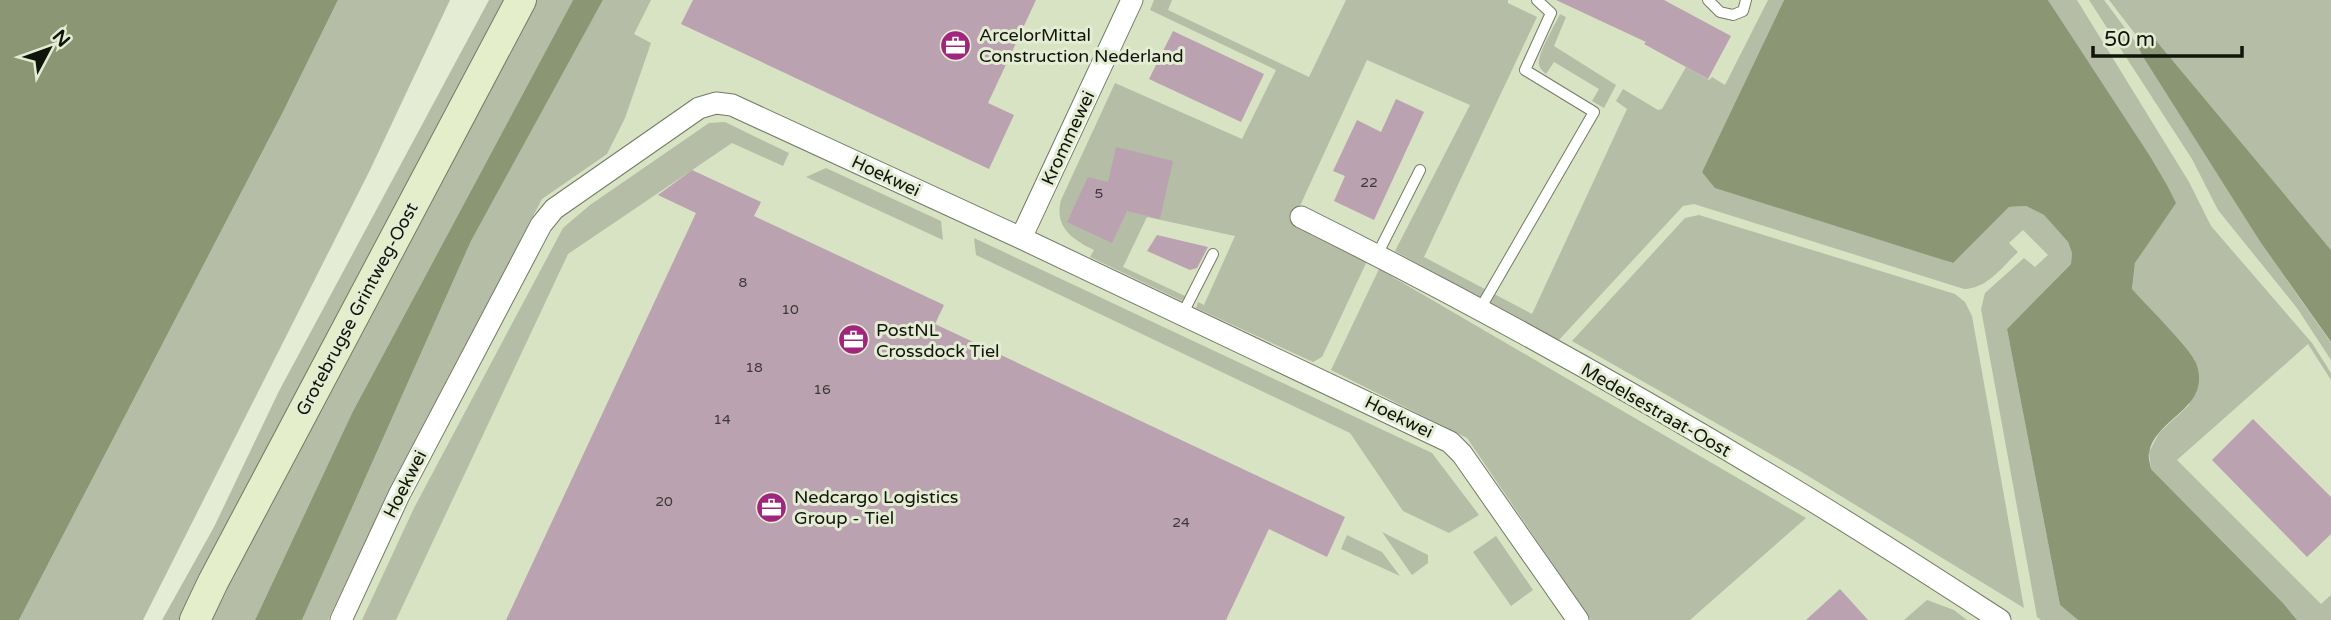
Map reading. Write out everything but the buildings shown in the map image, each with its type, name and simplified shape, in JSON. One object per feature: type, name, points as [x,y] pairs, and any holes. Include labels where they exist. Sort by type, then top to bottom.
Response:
[{"type":"street","name":"Grotebrugse Grintweg-Oost","points":[[195,620],[521,0]]},
{"type":"street","name":"Krommewei","points":[[1021,238],[1132,0]]},
{"type":"street","name":"Hoekwei","points":[[341,620],[399,495],[541,225],[554,209],[699,108],[716,103],[732,105],[1021,238],[1450,443],[1462,454],[1578,620]]},
{"type":"street","name":"Medelsestraat-Oost","points":[[1301,217],[1479,309],[1803,495],[2000,620]]},
{"type":"lane","points":[[1479,309],[1594,112],[1525,70],[1551,13],[1536,0]]},
{"type":"lane","points":[[1708,0],[1720,12],[1733,15],[1743,10],[1746,0]]},
{"type":"lane","points":[[1377,255],[1420,170]]},
{"type":"lane","points":[[1182,315],[1213,254]]},
{"type":"shaded area","points":[[0,0],[338,0],[282,114],[19,620],[0,620]]},
{"type":"shaded area","points":[[338,0],[450,0],[370,170],[143,620],[19,620],[282,114]]},
{"type":"shaded area","points":[[489,0],[507,0],[274,435],[182,620],[162,620],[214,527],[279,391]]},
{"type":"shaded area","points":[[534,0],[573,0],[352,413],[255,620],[209,620]]},
{"type":"shaded area","points":[[573,0],[603,0],[471,241],[302,620],[255,620],[352,413]]},
{"type":"shaded area","points":[[589,0],[2331,0],[2331,620],[278,620]]},
{"type":"shaded area","points":[[603,0],[651,0],[634,34],[651,43],[625,118],[607,154],[542,199],[399,471],[328,620],[302,620],[471,241]]},
{"type":"shaded area","points":[[1154,0],[1172,0],[1168,10],[1309,77],[1346,0],[1508,0],[1508,3],[1537,17],[1424,257],[1532,314],[1627,109],[1616,101],[1623,89],[1658,110],[1662,109],[1686,67],[1709,80],[1712,77],[1725,85],[1768,0],[1784,0],[1702,172],[1952,263],[2009,207],[2026,206],[2044,215],[2068,242],[2072,253],[2071,264],[2007,329],[2060,605],[2078,620],[2041,620],[2037,617],[1981,309],[1985,293],[2024,258],[2035,267],[2048,255],[2023,230],[2009,243],[2018,252],[2000,270],[1980,285],[1964,289],[1694,204],[1683,206],[1558,341],[1395,251],[1470,105],[1367,60],[1293,221],[1368,259],[1322,357],[1313,362],[1196,308],[1198,302],[1204,305],[1235,236],[1147,217],[1123,267],[1185,296],[1182,301],[1090,257],[1094,250],[1072,236],[1063,225],[1060,218],[1061,200],[1115,83],[1242,139],[1276,70],[1150,10]]},
{"type":"shaded area","points":[[1784,0],[2048,0],[2150,156],[2176,203],[2135,263],[2132,289],[2192,356],[2199,379],[2197,391],[2190,402],[2153,441],[2149,455],[2151,469],[2297,620],[2078,620],[2060,605],[2007,329],[2071,264],[2072,253],[2068,242],[2044,215],[2026,206],[2009,207],[1953,263],[1715,188],[1702,172]]},
{"type":"shaded area","points":[[2048,0],[2077,0],[2189,182],[2211,226],[2312,343],[2331,373],[2331,380],[2308,344],[2177,460],[2321,604],[2331,595],[2331,620],[2297,620],[2151,469],[2149,452],[2159,433],[2189,405],[2195,360],[2132,290],[2135,263],[2175,203],[2150,156]]},
{"type":"shaded area","points":[[2089,0],[2104,0],[2137,44],[2261,243],[2331,343],[2331,360],[2297,308],[2218,210],[2192,159]]},
{"type":"shaded area","points":[[2109,0],[2331,0],[2331,250],[2153,37],[2143,36],[2139,39]]},
{"type":"shaded area","points":[[1560,14],[1566,17],[1554,46],[1616,85],[1604,108],[1592,101],[1599,89],[1554,62],[1546,74],[1539,66],[1543,47]]},
{"type":"shaded area","points":[[2146,35],[2153,37],[2331,250],[2331,342],[2261,243],[2142,55],[2137,44],[2139,39]]},
{"type":"shaded area","points":[[725,122],[789,153],[783,166],[732,143],[568,254],[396,620],[362,620],[414,508],[563,228],[590,205],[709,123]]},
{"type":"shaded area","points":[[826,168],[941,221],[943,240],[806,177]]},
{"type":"shaded area","points":[[1699,215],[1955,294],[1965,302],[1972,316],[2024,608],[1800,471],[1572,341],[1685,218]]},
{"type":"shaded area","points":[[974,238],[1432,453],[1479,515],[1449,533],[1403,511],[1350,433],[976,255]]},
{"type":"shaded area","points":[[1379,269],[1806,518],[1690,620],[1591,620],[1467,438],[1331,370]]},
{"type":"shaded area","points":[[1382,532],[1428,555],[1428,563],[1412,575]]},
{"type":"shaded area","points":[[1347,535],[1382,552],[1400,576],[1341,549]]},
{"type":"shaded area","points":[[1496,536],[1533,590],[1511,606],[1473,552]]},
{"type":"shaded area","points":[[1927,600],[1954,610],[1967,620],[1904,620]]},
{"type":"place","name":"ArcelorMittal Construction Nederland","points":[[956,45]]},
{"type":"place","name":"PostNL Crossdock Tiel","points":[[853,340]]},
{"type":"place","name":"Nedcargo Logistics Group - Tiel","points":[[771,507]]}]
